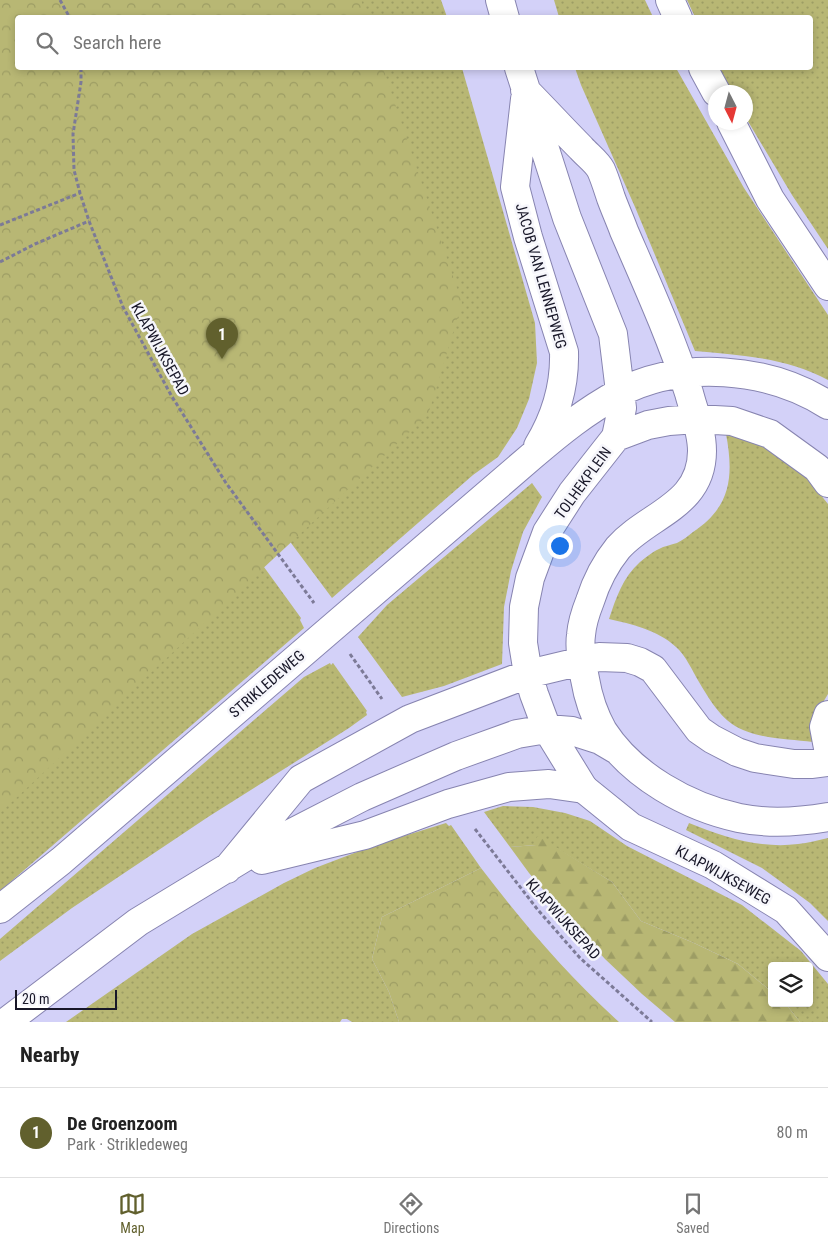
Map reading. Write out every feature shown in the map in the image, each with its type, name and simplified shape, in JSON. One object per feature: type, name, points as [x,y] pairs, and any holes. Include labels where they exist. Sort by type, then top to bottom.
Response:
[{"type":"main road","points":[[500,0],[504,15]]},
{"type":"main road","points":[[670,0],[677,15]]},
{"type":"main road","points":[[705,70],[712,85]]},
{"type":"main road","points":[[522,79],[600,168],[682,373],[697,419],[702,453],[700,472],[694,486],[684,498],[640,529],[619,547],[604,568],[594,588],[581,635],[581,660],[586,688],[597,720],[618,750],[632,764],[662,786],[696,804],[737,818],[756,821],[797,821],[828,817]]},
{"type":"main road","points":[[522,79],[567,218],[613,334],[620,392]]},
{"type":"main road","name":"JACOB VAN LENNEPWEG","points":[[522,79],[515,187],[528,237],[564,352],[564,368],[558,402],[552,418],[532,456]]},
{"type":"main road","points":[[735,130],[770,199],[828,286]]},
{"type":"main road","points":[[532,456],[578,417],[620,392],[647,382],[682,373],[723,373],[752,376],[807,393],[828,405]]},
{"type":"main road","name":"TOLHEKPLEIN","points":[[584,789],[547,729],[528,674],[523,643],[524,607],[530,578],[547,532],[572,493],[616,437],[622,408],[620,392]]},
{"type":"main road","name":"TOLHEKPLEIN","points":[[616,437],[648,425],[697,419],[732,421],[770,434],[817,468],[828,483]]},
{"type":"main road","name":"STRIKLEDEWEG","points":[[0,909],[61,861],[532,456]]},
{"type":"main road","points":[[227,868],[301,779],[410,719],[528,674],[599,656],[627,658],[653,669],[699,730],[736,752],[764,760],[794,764],[828,762]]},
{"type":"main road","points":[[828,715],[824,727],[828,748]]},
{"type":"main road","points":[[6,1022],[138,922],[227,868],[362,797],[492,742],[517,734],[547,729],[585,733],[618,750]]},
{"type":"main road","points":[[227,868],[365,835],[448,804],[509,787],[549,784],[584,789]]},
{"type":"main road","name":"KLAPWIJKSEWEG","points":[[584,789],[631,827],[713,865],[786,910],[828,957]]},
{"type":"path","points":[[60,0],[68,15]]},
{"type":"path","name":"KLAPWIJKSEPAD","points":[[82,70],[82,82],[72,134],[74,170],[89,221],[104,254],[123,306],[171,394],[226,484],[316,607]]},
{"type":"path","points":[[0,225],[80,193]]},
{"type":"path","points":[[0,262],[35,244],[89,221]]},
{"type":"path","points":[[348,651],[386,705]]},
{"type":"path","name":"KLAPWIJKSEPAD","points":[[474,828],[538,910],[580,958],[652,1022]]},
{"type":"green space","points":[[0,0],[361,0],[366,15],[15,15],[15,70],[384,70],[462,303],[428,415],[0,813]]},
{"type":"green space","points":[[75,0],[441,0],[446,15],[82,15]]},
{"type":"green space","points":[[554,0],[645,0],[652,15],[558,15]]},
{"type":"green space","points":[[687,0],[828,0],[828,249],[792,195],[753,130],[753,85],[728,85],[720,70],[813,70],[813,15],[694,15]]},
{"type":"green space","points":[[96,70],[463,70],[535,323],[537,363],[529,399],[517,428],[498,457],[473,475],[332,598],[253,492]]},
{"type":"green space","points":[[576,70],[677,70],[708,124],[708,130],[711,130],[744,188],[828,315],[828,380],[780,362],[746,356],[695,351]]},
{"type":"green space","points":[[726,434],[781,455],[804,474],[828,504],[828,694],[818,717],[813,742],[750,733],[732,724],[713,704],[686,659],[669,641],[653,632],[609,619],[621,588],[634,568],[654,552],[677,543],[706,522],[722,501],[727,489],[730,464]]},
{"type":"green space","points":[[203,483],[301,618],[300,620],[304,628],[0,891],[0,733]]},
{"type":"green space","points":[[532,483],[542,497],[523,532],[511,571],[504,607],[502,664],[444,686],[402,697],[358,637],[387,605]]},
{"type":"green space","points":[[330,663],[331,665],[333,663],[367,711],[367,715],[208,817],[72,908],[0,961],[0,939],[304,677]]},
{"type":"green space","points":[[503,806],[533,807],[565,813],[590,821],[627,846],[742,905],[801,951],[810,962],[768,962],[768,989],[738,964],[641,921],[612,882],[538,837],[536,845],[510,847],[484,812]]},
{"type":"green space","points":[[446,823],[449,826],[451,825],[481,868],[382,917],[372,959],[389,992],[399,1022],[352,1022],[342,1019],[340,1022],[66,1022],[192,934],[284,883],[315,868],[378,844]]},
{"type":"green space","points":[[689,823],[742,841],[770,845],[798,844],[828,838],[828,921],[810,903],[762,868],[686,830]]},
{"type":"green space","points":[[538,836],[612,882],[641,921],[738,964],[768,989],[768,1007],[788,1007],[800,1022],[675,1022],[605,959],[568,919],[529,873],[510,847],[536,845],[535,840]]},
{"type":"green space","points":[[481,868],[547,948],[619,1022],[399,1022],[389,992],[372,959],[382,917]]},
{"type":"green space","points":[[813,966],[828,984],[828,1022],[800,1022],[788,1007],[813,1007]]},
{"type":"place","name":"De Groenzoom","points":[[222,359]]}]
